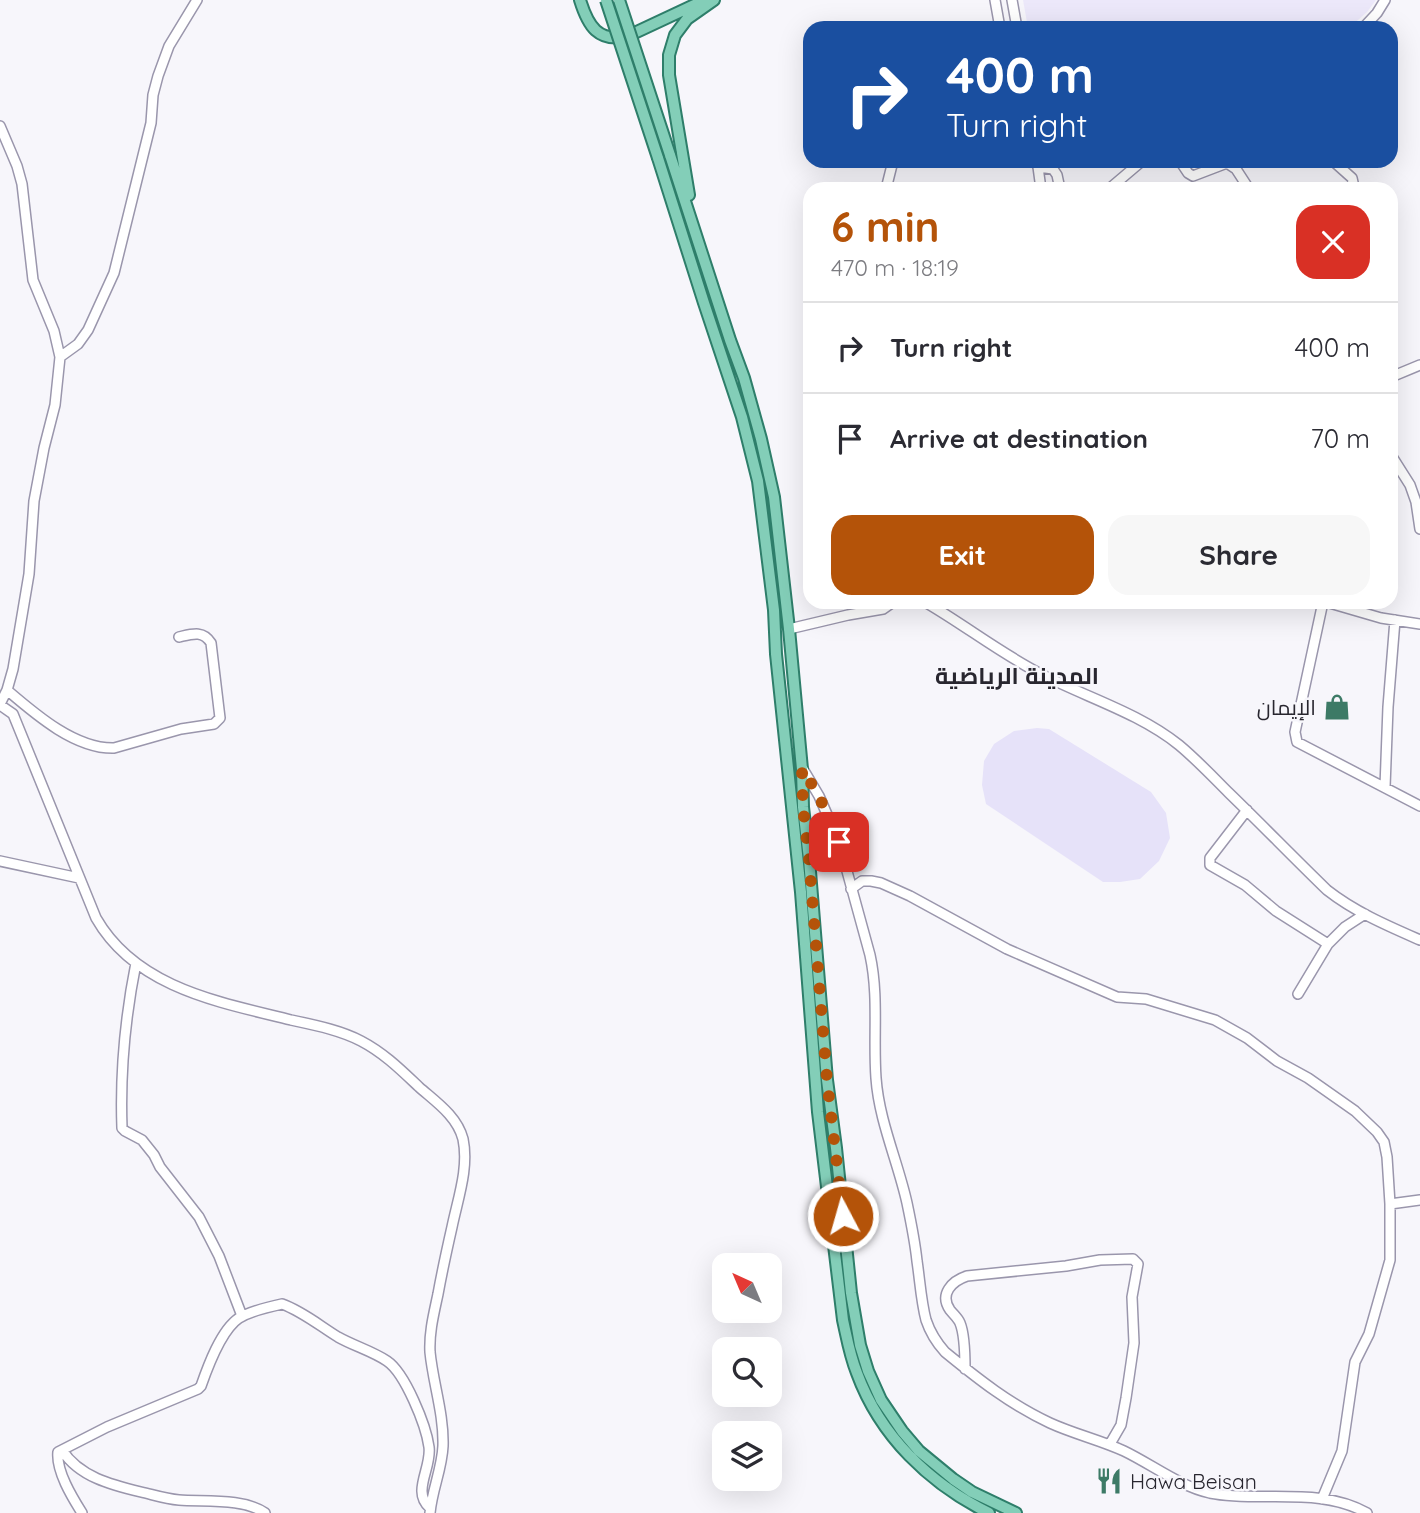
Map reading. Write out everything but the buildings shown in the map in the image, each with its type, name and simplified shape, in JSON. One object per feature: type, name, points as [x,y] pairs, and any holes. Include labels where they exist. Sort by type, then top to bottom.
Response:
[{"type":"main road","points":[[580,0],[592,27],[603,36],[620,38],[706,0]]},
{"type":"main road","points":[[606,0],[696,236],[744,378],[774,497],[802,769],[827,1080],[851,1293],[860,1345],[881,1400],[919,1451],[972,1492],[1016,1513]]},
{"type":"main road","points":[[620,0],[704,303],[743,417],[758,481],[774,610],[776,654],[801,892],[818,1112],[843,1320],[848,1342],[857,1374],[877,1415],[908,1455],[948,1491],[989,1513]]},
{"type":"main road","points":[[696,236],[669,75],[669,55],[675,35],[681,27],[714,0]]},
{"type":"street","points":[[60,356],[83,338],[114,273],[151,123],[153,95],[158,76],[169,46],[197,0]]},
{"type":"street","points":[[995,0],[999,21]]},
{"type":"street","points":[[1012,0],[1016,21]]},
{"type":"street","points":[[1370,21],[1385,0]]},
{"type":"street","points":[[0,126],[22,184],[33,280],[54,331],[60,356],[55,405],[34,501],[29,574],[13,669],[0,704],[13,714],[90,908],[102,929],[122,953],[159,979],[190,992],[316,1026],[374,1048],[442,1107],[459,1128],[465,1152],[464,1175],[430,1337],[434,1382],[443,1429],[441,1465],[430,1511]]},
{"type":"street","points":[[1050,168],[1057,175],[1058,182]]},
{"type":"street","points":[[1117,182],[1134,168]]},
{"type":"street","points":[[1185,168],[1193,176],[1214,168]]},
{"type":"street","points":[[1341,168],[1353,182]]},
{"type":"street","points":[[1398,374],[1420,365]]},
{"type":"street","points":[[1398,464],[1415,486],[1420,529]]},
{"type":"street","points":[[789,629],[884,609]]},
{"type":"street","points":[[936,609],[1042,675],[1153,728],[1178,745],[1206,769],[1327,890],[1392,929],[1420,940]]},
{"type":"street","points":[[1322,609],[1295,739],[1301,746],[1420,806]]},
{"type":"street","points":[[1346,609],[1420,624]]},
{"type":"street","points":[[1385,787],[1395,620]]},
{"type":"street","points":[[7,690],[35,713],[62,730],[92,746],[103,748],[114,748],[181,729],[214,724],[220,718],[211,643],[208,637],[198,633],[179,637]]},
{"type":"street","points":[[802,769],[819,796],[839,842],[874,972],[876,1081],[880,1105],[909,1213],[922,1304],[938,1344],[965,1369],[1033,1415],[1110,1444],[1201,1491],[1322,1499],[1367,1513]]},
{"type":"street","points":[[1247,810],[1210,858],[1210,865],[1245,885],[1276,911],[1328,944]]},
{"type":"street","points":[[0,861],[79,877]]},
{"type":"street","points":[[851,889],[862,881],[881,883],[1007,949],[1116,997],[1146,999],[1215,1020],[1308,1078],[1355,1111],[1377,1132],[1384,1142],[1387,1157],[1390,1260],[1369,1334],[1355,1362],[1342,1451],[1322,1499]]},
{"type":"street","points":[[1298,994],[1328,944],[1365,914]]},
{"type":"street","points":[[136,963],[122,1066],[122,1128],[142,1140],[200,1217],[219,1256],[242,1316]]},
{"type":"street","points":[[1390,1204],[1420,1200]]},
{"type":"street","points":[[965,1369],[960,1321],[949,1309],[946,1300],[954,1281],[967,1276],[1100,1260],[1133,1259],[1138,1269],[1132,1297],[1134,1343],[1121,1425],[1110,1444]]},
{"type":"street","points":[[82,1513],[66,1486],[57,1455],[107,1427],[198,1389],[211,1358],[235,1321],[242,1316],[282,1304],[295,1309],[340,1338],[384,1359],[399,1372],[413,1397],[429,1446],[421,1492],[430,1511]]},
{"type":"street","points":[[62,1450],[70,1462],[112,1485],[168,1498],[241,1505],[265,1513]]},
{"type":"shaded area","points":[[1023,0],[1376,0],[1357,21],[1027,21]]},
{"type":"shaded area","points":[[1049,729],[1151,792],[1166,813],[1170,838],[1159,861],[1140,879],[1103,882],[986,804],[982,785],[984,761],[994,744],[1014,731]]},
{"type":"place","name":"الإيمان","points":[[1337,707]]},
{"type":"place","name":"Hawa Beisan","points":[[1109,1481]]},
{"type":"district","name":"المدينة الرياضية","points":[[1017,675]]},
{"type":"route","points":[[839,842],[819,796],[802,769],[827,1080],[843,1216]]}]
